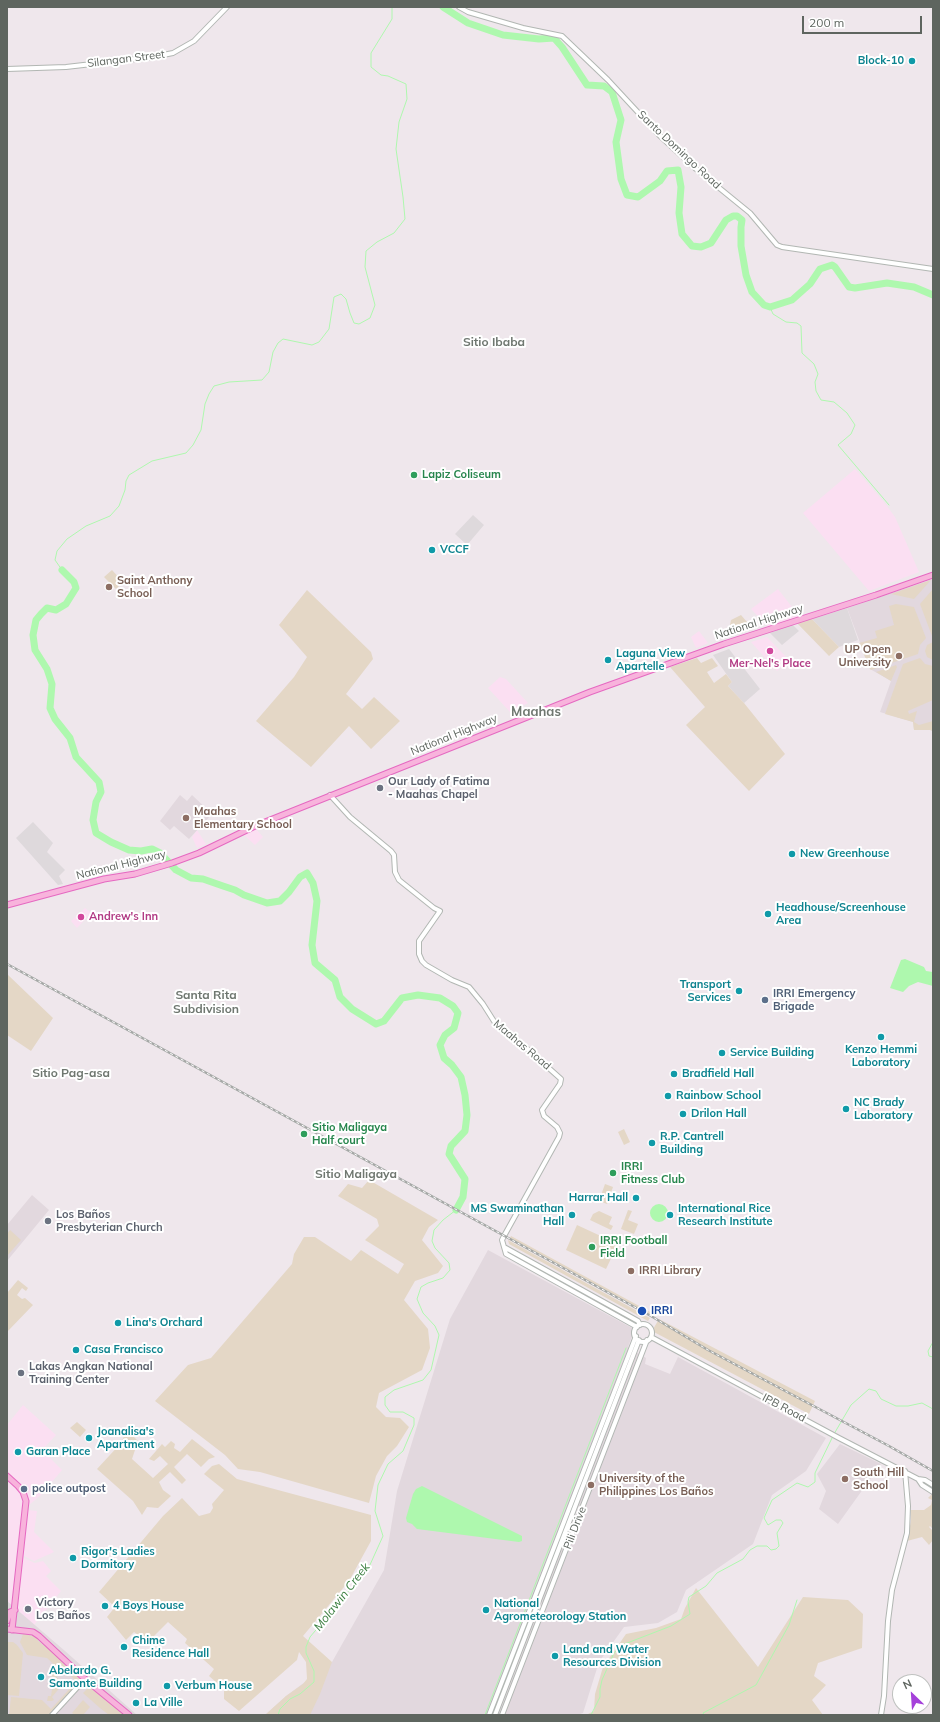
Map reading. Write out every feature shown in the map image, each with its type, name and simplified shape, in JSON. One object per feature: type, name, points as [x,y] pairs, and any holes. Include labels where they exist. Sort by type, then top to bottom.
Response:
[{"type":"main road","name":"National Highway","points":[[7,905],[104,879],[134,874],[164,866],[199,853],[255,826],[330,795],[648,670],[933,575]]},
{"type":"main road","points":[[7,1476],[23,1492],[26,1501],[15,1610],[10,1629],[33,1632],[39,1636],[85,1679],[129,1715]]},
{"type":"main road","points":[[7,1621],[10,1612],[15,1610]]},
{"type":"street","name":"Silangan Street","points":[[7,69],[66,66],[153,57],[172,53],[194,41],[227,7]]},
{"type":"street","name":"Santo Domingo Road","points":[[459,7],[468,12],[523,28],[562,36],[608,80],[659,135],[696,169],[750,213],[777,245],[782,247],[933,269]]},
{"type":"street","name":"Maahas Road","points":[[330,795],[350,817],[391,851],[394,855],[396,875],[399,880],[434,908],[440,911],[419,941],[419,954],[422,961],[426,965],[452,980],[469,987],[483,1004],[497,1026],[524,1046],[561,1079],[560,1084],[542,1110],[544,1116],[559,1130],[559,1136],[503,1237],[502,1244],[504,1247],[638,1321],[638,1326]]},
{"type":"street","points":[[495,1715],[637,1338],[635,1332],[638,1326],[647,1325],[650,1327],[652,1332],[651,1337],[647,1340],[637,1338]]},
{"type":"street","name":"IPB Road","points":[[651,1337],[839,1438],[918,1479],[925,1480],[933,1485]]},
{"type":"street","points":[[489,1715],[637,1338]]},
{"type":"street","name":"Pili Drive","points":[[502,1715],[647,1340]]},
{"type":"street","points":[[881,1715],[884,1696],[888,1621],[892,1590],[907,1533],[908,1506],[905,1471]]},
{"type":"street","name":"IPB Road","points":[[918,1479],[922,1485],[933,1492]]},
{"type":"street","points":[[52,1715],[85,1679]]},
{"type":"shaded area","points":[[855,469],[895,517],[919,572],[869,591],[803,513]]},
{"type":"shaded area","points":[[473,515],[484,525],[467,545],[455,534]]},
{"type":"shaded area","points":[[112,570],[123,582],[116,589],[104,577]]},
{"type":"shaded area","name":"UP Open University","points":[[933,579],[933,731],[914,730],[913,722],[880,712],[891,681],[870,669],[847,608]]},
{"type":"shaded area","points":[[931,580],[914,599],[891,594]]},
{"type":"shaded area","points":[[778,589],[799,616],[768,627],[751,609]]},
{"type":"shaded area","points":[[933,589],[933,636],[932,636],[920,604]]},
{"type":"shaded area","points":[[307,590],[371,652],[373,659],[346,694],[362,709],[374,697],[400,721],[371,749],[349,726],[311,767],[256,721],[294,677],[307,657],[279,625]]},
{"type":"shaded area","points":[[896,604],[914,607],[926,638],[920,645],[918,654],[871,670],[859,643],[877,638],[875,631],[894,625],[889,606]]},
{"type":"shaded area","points":[[847,608],[858,640],[839,647],[812,619]]},
{"type":"shaded area","points":[[741,615],[753,629],[737,634],[730,625],[731,620]]},
{"type":"shaded area","points":[[812,619],[839,647],[829,656],[796,622]]},
{"type":"shaded area","points":[[792,624],[799,631],[782,645],[770,633]]},
{"type":"shaded area","points":[[699,631],[708,643],[696,648],[691,637]]},
{"type":"shaded area","name":"Mer-Nel's Place","points":[[767,637],[789,660],[777,671],[751,642]]},
{"type":"shaded area","points":[[933,642],[933,660],[927,657],[925,651],[927,645]]},
{"type":"shaded area","points":[[729,649],[760,689],[744,703],[728,686],[732,682],[713,655]]},
{"type":"shaded area","points":[[697,658],[701,663],[712,658],[718,666],[707,672],[714,683],[726,674],[732,682],[728,686],[744,703],[785,754],[749,791],[686,725],[705,707],[670,667]]},
{"type":"shaded area","points":[[920,658],[925,664],[933,666],[933,700],[908,711],[909,714],[917,711],[914,722],[919,725],[933,721],[933,731],[914,730],[913,722],[885,714],[903,664]]},
{"type":"shaded area","points":[[896,665],[897,667],[891,681],[876,672]]},
{"type":"shaded area","points":[[500,677],[506,679],[528,703],[510,712],[488,688]]},
{"type":"shaded area","name":"Maahas Elementary School","points":[[180,795],[187,801],[192,795],[212,814],[189,839],[174,826],[170,830],[160,821]]},
{"type":"shaded area","points":[[33,822],[53,843],[47,852],[65,870],[59,876],[63,884],[58,885],[16,838]]},
{"type":"shaded area","points":[[256,829],[263,837],[255,845],[244,835]]},
{"type":"shaded area","points":[[197,830],[206,844],[197,848],[192,837]]},
{"type":"shaded area","name":"Andrew's Inn","points":[[85,908],[91,913],[77,928],[71,921]]},
{"type":"shaded area","points":[[905,959],[924,967],[926,971],[933,972],[933,986],[918,982],[909,986],[903,992],[890,988],[901,960]]},
{"type":"shaded area","points":[[7,974],[53,1018],[31,1051],[7,1035]]},
{"type":"shaded area","points":[[624,1129],[630,1142],[624,1145],[618,1132]]},
{"type":"shaded area","points":[[369,1180],[438,1220],[429,1227],[422,1240],[443,1266],[438,1273],[415,1281],[404,1300],[428,1329],[430,1348],[422,1370],[379,1393],[376,1407],[386,1417],[400,1418],[409,1427],[397,1446],[387,1456],[376,1476],[369,1503],[260,1472],[238,1469],[225,1455],[155,1401],[188,1365],[211,1358],[292,1264],[294,1254],[304,1237],[315,1237],[351,1261],[361,1250],[398,1274],[404,1264],[365,1240],[379,1226],[377,1219],[338,1196],[348,1184],[362,1188]]},
{"type":"shaded area","points":[[605,1184],[613,1187],[607,1204],[599,1201]]},
{"type":"shaded area","points":[[32,1195],[49,1210],[7,1261],[7,1225]]},
{"type":"shaded area","points":[[659,1204],[665,1207],[668,1213],[665,1219],[659,1222],[653,1219],[650,1213],[653,1207]]},
{"type":"shaded area","points":[[628,1210],[632,1211],[628,1220],[638,1224],[634,1234],[621,1229]]},
{"type":"shaded area","points":[[599,1211],[612,1217],[609,1224],[613,1226],[611,1230],[590,1220],[593,1214]]},
{"type":"shaded area","name":"IRRI Football Field","points":[[577,1225],[618,1244],[606,1269],[566,1250]]},
{"type":"shaded area","points":[[10,1230],[21,1240],[7,1256],[7,1234]]},
{"type":"shaded area","points":[[511,1236],[652,1313],[651,1315],[510,1238]]},
{"type":"shaded area","points":[[508,1240],[650,1318],[648,1321],[509,1244]]},
{"type":"shaded area","name":"University of the Philippines Los Baños","points":[[488,1250],[632,1328],[634,1331],[628,1347],[646,1358],[645,1364],[670,1374],[678,1357],[826,1438],[806,1471],[772,1495],[753,1544],[686,1590],[677,1612],[658,1623],[624,1627],[599,1662],[583,1713],[577,1715],[265,1715],[286,1696],[332,1662],[384,1570],[397,1491],[450,1319]]},
{"type":"shaded area","points":[[18,1280],[28,1288],[26,1291],[22,1288],[17,1295],[22,1299],[25,1298],[33,1305],[7,1332],[7,1293]]},
{"type":"shaded area","points":[[659,1319],[815,1401],[809,1414],[652,1331]]},
{"type":"shaded area","points":[[23,1405],[56,1435],[42,1450],[62,1470],[41,1495],[29,1505],[28,1510],[37,1511],[34,1532],[54,1552],[34,1561],[24,1556],[24,1558],[35,1563],[43,1561],[51,1571],[46,1576],[61,1591],[34,1625],[7,1601],[7,1505],[10,1502],[7,1499],[7,1425]]},
{"type":"shaded area","points":[[77,1422],[86,1430],[80,1437],[70,1428]]},
{"type":"shaded area","points":[[125,1434],[131,1437],[133,1436],[138,1441],[132,1459],[153,1478],[168,1464],[160,1456],[154,1461],[149,1459],[162,1444],[165,1447],[171,1441],[175,1444],[174,1448],[180,1452],[192,1439],[215,1457],[209,1459],[201,1467],[187,1454],[174,1467],[186,1480],[182,1484],[170,1472],[159,1482],[163,1490],[171,1496],[158,1508],[147,1507],[142,1515],[133,1501],[97,1469],[121,1443]]},
{"type":"shaded area","name":"South Hill School","points":[[840,1444],[881,1464],[838,1524],[819,1509],[826,1491],[817,1474]]},
{"type":"shaded area","points":[[219,1464],[237,1479],[371,1515],[371,1541],[349,1581],[303,1636],[332,1662],[310,1715],[265,1715],[307,1679],[306,1662],[299,1652],[297,1660],[239,1711],[224,1699],[224,1689],[209,1676],[214,1669],[185,1643],[187,1639],[168,1622],[148,1642],[134,1632],[126,1640],[107,1617],[115,1607],[99,1592],[163,1516],[182,1498],[199,1516],[210,1513],[213,1508],[212,1504],[224,1490],[204,1474],[212,1466]]},
{"type":"shaded area","points":[[422,1486],[522,1536],[522,1541],[519,1542],[417,1529],[412,1524],[407,1522],[406,1518],[413,1494],[416,1489]]},
{"type":"shaded area","points":[[932,1494],[933,1529],[930,1526],[929,1527],[933,1531],[933,1540],[929,1545],[922,1537],[907,1541],[911,1521],[911,1510],[924,1510],[931,1505],[932,1500],[928,1498]]},
{"type":"shaded area","points":[[696,1588],[758,1667],[803,1597],[848,1600],[863,1614],[862,1648],[818,1663],[814,1676],[826,1685],[812,1700],[823,1715],[586,1715],[594,1711],[595,1694],[603,1667],[626,1634],[656,1628],[681,1619]]},
{"type":"shaded area","points":[[7,1601],[65,1651],[137,1715],[7,1715]]},
{"type":"shaded area","points":[[23,1634],[33,1636],[38,1639],[38,1641],[52,1650],[84,1679],[51,1715],[9,1715],[11,1697],[42,1700],[51,1709],[74,1684],[72,1681],[74,1679],[61,1666],[59,1669],[47,1658],[27,1655],[20,1642]]},
{"type":"shaded area","points":[[7,1642],[13,1642],[23,1653],[19,1696],[7,1695]]},
{"type":"shaded area","points":[[54,1670],[56,1672],[55,1675],[62,1683],[65,1681],[68,1685],[66,1687],[62,1685],[52,1697],[54,1700],[47,1701],[48,1696],[51,1696],[54,1677],[51,1676]]},
{"type":"shaded area","points":[[90,1686],[125,1715],[109,1715],[100,1708],[83,1693]]},
{"type":"shaded area","points":[[83,1700],[90,1707],[83,1715],[75,1715],[72,1713]]},
{"type":"waterway","points":[[62,570],[55,560],[57,551],[67,539],[86,526],[110,516],[119,506],[129,475],[152,461],[186,453],[193,445],[201,430],[205,404],[214,386],[229,382],[262,380],[269,372],[273,352],[278,343],[283,339],[312,345],[319,342],[329,329],[334,297],[341,294],[346,299],[354,323],[359,324],[370,318],[375,305],[365,267],[366,251],[377,242],[394,233],[405,219],[396,149],[399,122],[407,99],[406,84],[388,76],[381,75],[371,67],[371,53],[392,19],[392,7]]},
{"type":"waterway","points":[[443,7],[468,23],[503,35],[539,39],[554,38],[562,47],[587,85],[604,86],[612,92],[621,120],[616,142],[621,179],[627,195],[638,197],[660,181],[667,171],[678,170],[681,187],[679,213],[682,234],[692,246],[701,247],[711,243],[726,220],[733,216],[737,216],[742,220],[741,246],[746,275],[752,292],[764,305],[770,307],[792,300],[810,284],[820,269],[832,265],[849,287],[855,288],[887,283],[914,287],[933,295]]},
{"type":"waterway","points":[[770,307],[773,314],[786,322],[797,323],[801,326],[802,353],[814,364],[818,374],[815,382],[816,391],[821,400],[834,402],[847,413],[855,425],[851,434],[838,445],[889,505]]},
{"type":"waterway","points":[[62,570],[74,582],[76,588],[66,604],[56,610],[47,608],[41,614],[36,620],[33,635],[35,650],[47,669],[52,684],[50,708],[55,719],[70,738],[76,757],[99,782],[101,792],[96,802],[93,820],[96,833],[129,850],[141,851],[152,849],[160,853],[176,870],[191,878],[203,879],[267,903],[280,901],[300,877],[307,873],[313,883],[317,901],[312,945],[315,963],[335,980],[340,997],[352,1009],[376,1024],[384,1021],[402,998],[418,995],[440,998],[453,1006],[458,1013],[454,1028],[445,1035],[440,1045],[444,1058],[452,1065],[461,1077],[467,1115],[465,1131],[451,1146],[449,1154],[465,1179],[463,1197],[456,1210]]},
{"type":"waterway","name":"Molawin Creek","points":[[278,1715],[280,1709],[290,1699],[300,1694],[314,1682],[314,1671],[306,1653],[306,1647],[310,1637],[369,1567],[383,1536],[375,1511],[378,1485],[388,1464],[403,1451],[414,1425],[414,1418],[403,1412],[390,1412],[385,1405],[385,1397],[394,1390],[423,1380],[431,1370],[439,1335],[435,1326],[423,1313],[417,1299],[421,1287],[443,1278],[450,1270],[449,1263],[435,1248],[432,1241],[434,1230],[443,1220],[456,1210]]},
{"type":"waterway","points":[[933,1342],[928,1351],[929,1356],[933,1357]]},
{"type":"waterway","points":[[485,1715],[626,1348]]},
{"type":"waterway","points":[[834,1434],[851,1405],[869,1389],[876,1391],[881,1399],[896,1406],[908,1406],[922,1403],[933,1409]]},
{"type":"waterway","points":[[591,1715],[600,1697],[602,1680],[614,1653],[622,1645],[671,1626],[690,1614],[688,1602],[689,1597],[706,1586],[717,1573],[743,1559],[750,1550],[757,1546],[767,1546],[771,1550],[776,1549],[779,1546],[777,1533],[783,1523],[781,1520],[776,1520],[768,1525],[764,1518],[772,1500],[797,1483],[808,1487],[815,1482],[815,1473],[833,1436]]},
{"type":"waterway","points":[[704,1715],[703,1713],[756,1685],[789,1625],[797,1600]]},
{"type":"railway","points":[[7,964],[651,1316],[708,1350],[933,1471]]},
{"type":"place","name":"Block-10","points":[[912,61]]},
{"type":"place","name":"Lapiz Coliseum","points":[[414,475]]},
{"type":"place","name":"VCCF","points":[[432,550]]},
{"type":"place","name":"Saint Anthony School","points":[[109,587]]},
{"type":"place","name":"Mer-Nel's Place","points":[[770,651]]},
{"type":"place","name":"UP Open University","points":[[899,656]]},
{"type":"place","name":"Laguna View Apartelle","points":[[608,660]]},
{"type":"place","name":"Our Lady of Fatima - Maahas Chapel","points":[[380,788]]},
{"type":"place","name":"Maahas Elementary School","points":[[186,818]]},
{"type":"place","name":"New Greenhouse","points":[[792,854]]},
{"type":"place","name":"Headhouse/Screenhouse Area","points":[[768,914]]},
{"type":"place","name":"Andrew's Inn","points":[[81,917]]},
{"type":"place","name":"Transport Services","points":[[739,991]]},
{"type":"place","name":"IRRI Emergency Brigade","points":[[765,1000]]},
{"type":"place","name":"Kenzo Hemmi Laboratory","points":[[881,1037]]},
{"type":"place","name":"Service Building","points":[[722,1053]]},
{"type":"place","name":"Bradfield Hall","points":[[674,1074]]},
{"type":"place","name":"Rainbow School","points":[[668,1096]]},
{"type":"place","name":"NC Brady Laboratory","points":[[846,1109]]},
{"type":"place","name":"Drilon Hall","points":[[683,1114]]},
{"type":"place","name":"Sitio Maligaya Half court","points":[[304,1134]]},
{"type":"place","name":"R.P. Cantrell Building","points":[[652,1143]]},
{"type":"place","name":"IRRI Fitness Club","points":[[613,1173]]},
{"type":"place","name":"Harrar Hall","points":[[636,1198]]},
{"type":"place","name":"MS Swaminathan Hall","points":[[572,1215]]},
{"type":"place","name":"International Rice Research Institute","points":[[670,1215]]},
{"type":"place","name":"Los Baños Presbyterian Church","points":[[48,1221]]},
{"type":"place","name":"IRRI Football Field","points":[[592,1247]]},
{"type":"place","name":"IRRI Library","points":[[631,1271]]},
{"type":"place","name":"IRRI","points":[[642,1311]]},
{"type":"place","name":"Lina's Orchard","points":[[118,1323]]},
{"type":"place","name":"Casa Francisco","points":[[76,1350]]},
{"type":"place","name":"Lakas Angkan National Training Center","points":[[21,1373]]},
{"type":"place","name":"Joanalisa's Apartment","points":[[89,1438]]},
{"type":"place","name":"Garan Place","points":[[18,1452]]},
{"type":"place","name":"South Hill School","points":[[845,1479]]},
{"type":"place","name":"University of the Philippines Los Baños","points":[[591,1485]]},
{"type":"place","name":"police outpost","points":[[24,1489]]},
{"type":"place","name":"Rigor's Ladies Dormitory","points":[[73,1558]]},
{"type":"place","name":"4 Boys House","points":[[105,1606]]},
{"type":"place","name":"Victory Los Baños","points":[[28,1609]]},
{"type":"place","name":"National Agrometeorology Station","points":[[486,1610]]},
{"type":"place","name":"Chime Residence Hall","points":[[124,1647]]},
{"type":"place","name":"Land and Water Resources Division","points":[[555,1656]]},
{"type":"place","name":"Abelardo G. Samonte Building","points":[[41,1677]]},
{"type":"place","name":"Verbum House","points":[[167,1686]]},
{"type":"place","name":"La Ville","points":[[136,1703]]},
{"type":"district","name":"Sitio Ibaba","points":[[494,342]]},
{"type":"district","name":"Maahas","points":[[536,712]]},
{"type":"district","name":"Santa Rita Subdivision","points":[[206,1002]]},
{"type":"district","name":"Sitio Pag-asa","points":[[71,1073]]},
{"type":"district","name":"Sitio Maligaya","points":[[356,1174]]}]
